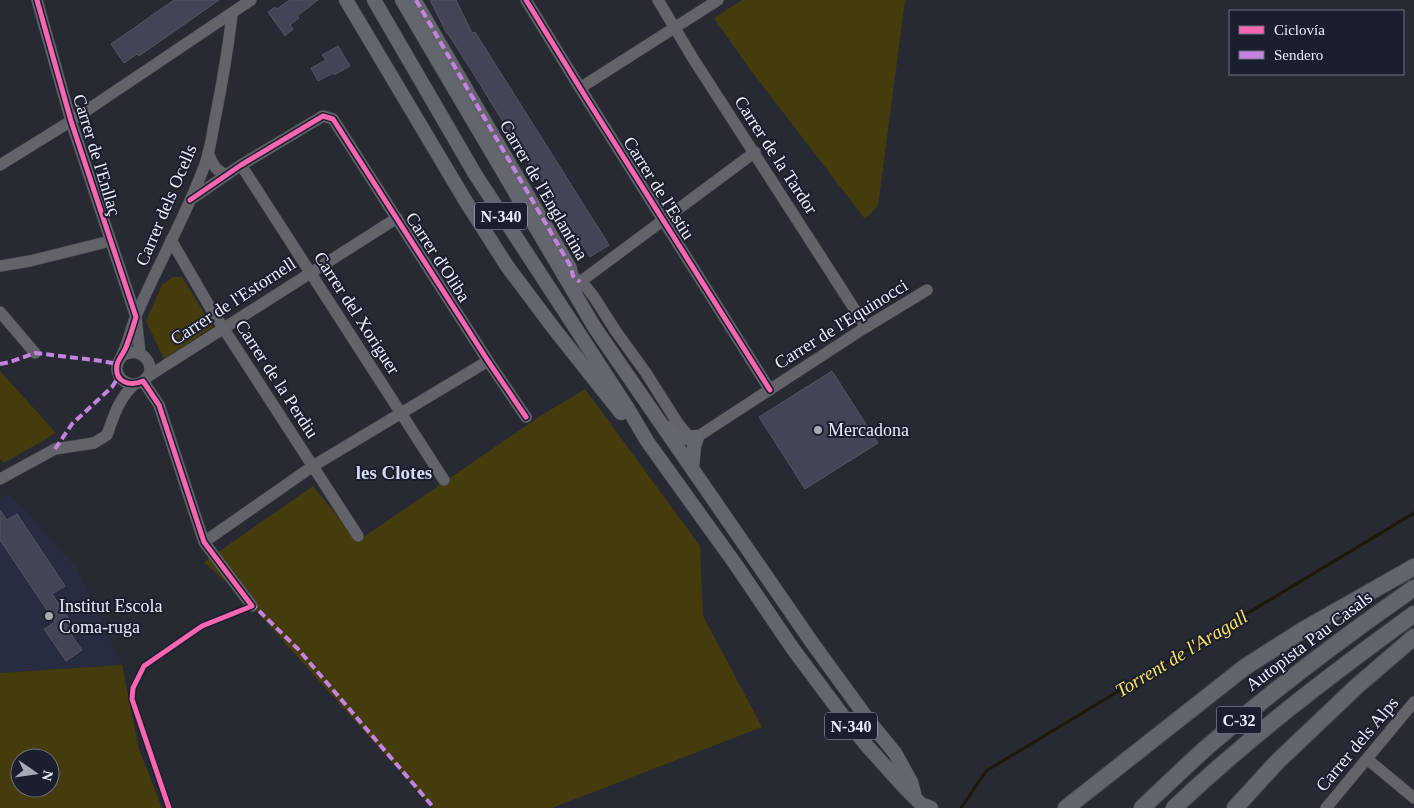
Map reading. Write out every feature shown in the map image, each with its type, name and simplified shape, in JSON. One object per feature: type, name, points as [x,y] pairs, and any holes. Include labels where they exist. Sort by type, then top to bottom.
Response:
[{"type":"highway","points":[[1066,808],[1245,666],[1303,630],[1414,567]]},
{"type":"highway","name":"Autopista Pau Casals","points":[[1142,808],[1205,749],[1256,706],[1324,653],[1414,588]]},
{"type":"highway","name":"C-32","points":[[1174,808],[1218,766],[1264,728],[1334,672],[1414,614]]},
{"type":"highway","points":[[1235,808],[1284,756],[1357,686],[1414,637]]},
{"type":"main road","points":[[346,0],[465,200],[507,266],[622,414],[637,426]]},
{"type":"main road","name":"N-340","points":[[374,0],[475,174],[627,407],[637,426],[793,649],[868,747],[922,805]]},
{"type":"main road","points":[[402,0],[595,328],[813,644],[895,753],[922,805]]},
{"type":"main road","points":[[656,417],[680,438],[693,437],[692,468]]},
{"type":"street","name":"Carrer de l'Enllaç","points":[[37,0],[71,121],[136,316],[140,353]]},
{"type":"street","points":[[0,165],[71,121],[251,0]]},
{"type":"street","name":"Carrer de l'Englantina","points":[[416,0],[570,267],[573,276],[594,297],[614,330],[693,437]]},
{"type":"street","name":"Carrer de l'Estiu","points":[[526,0],[770,390]]},
{"type":"street","name":"Carrer de la Tardor","points":[[658,0],[866,328]]},
{"type":"street","points":[[580,88],[718,0]]},
{"type":"street","name":"Carrer dels Ocells","points":[[122,356],[136,316],[190,200],[208,154],[227,60],[232,14]]},
{"type":"street","name":"Carrer d'Oliba","points":[[241,165],[323,116],[333,119],[526,417]]},
{"type":"street","points":[[595,328],[594,318],[583,295],[580,282],[755,152]]},
{"type":"street","points":[[208,154],[214,167],[220,173],[226,175]]},
{"type":"street","points":[[190,200],[241,165]]},
{"type":"street","name":"Carrer del Xoriguer","points":[[241,165],[444,480]]},
{"type":"street","name":"Carrer de l'Estornell","points":[[142,381],[397,218]]},
{"type":"street","name":"Carrer de la Perdiu","points":[[171,240],[224,329],[358,536]]},
{"type":"street","points":[[0,266],[30,261],[110,241]]},
{"type":"street","name":"Carrer de l'Equinocci","points":[[693,437],[927,290]]},
{"type":"street","points":[[0,312],[36,353]]},
{"type":"street","points":[[2,475],[55,449],[94,443],[106,435],[127,390],[142,381],[149,371],[145,357],[140,353],[132,352],[122,356],[117,364],[119,376],[124,382],[142,381]]},
{"type":"street","points":[[204,542],[313,466],[401,415],[488,361]]},
{"type":"street","name":"Carrer de l'Estornell","points":[[148,363],[166,366]]},
{"type":"street","points":[[142,381],[159,405],[204,542],[252,606]]},
{"type":"street","name":"Carrer dels Alps","points":[[1326,808],[1414,702]]},
{"type":"street","points":[[1367,759],[1414,798]]},
{"type":"shaded area","points":[[742,0],[905,0],[878,206],[865,219],[749,68],[714,18]]},
{"type":"shaded area","points":[[173,277],[182,277],[213,327],[164,359],[146,321],[162,285]]},
{"type":"shaded area","points":[[0,371],[56,433],[4,463],[0,459]]},
{"type":"shaded area","points":[[585,389],[700,546],[703,616],[762,727],[552,808],[433,808],[252,606],[204,562],[313,486],[358,541],[539,417]]},
{"type":"shaded area","name":"Institut Escola Coma-ruga","points":[[10,494],[76,567],[122,665],[0,673],[0,499]]},
{"type":"shaded area","points":[[122,665],[139,749],[162,808],[0,808],[0,673]]},
{"type":"building","points":[[174,0],[219,0],[139,56],[137,54],[124,63],[111,44]]},
{"type":"building","points":[[290,0],[318,0],[297,16],[299,18],[290,25],[293,29],[285,36],[268,12],[275,7],[277,9]]},
{"type":"building","points":[[430,0],[456,0],[472,33],[475,32],[609,245],[590,257],[535,170],[533,171],[447,34]]},
{"type":"building","points":[[338,46],[350,66],[318,81],[311,68],[326,60],[322,55]]},
{"type":"building","name":"Mercadona","points":[[832,371],[878,443],[805,489],[759,417]]},
{"type":"building","points":[[0,510],[7,520],[17,514],[65,586],[52,594],[72,623],[66,627],[82,650],[66,661],[44,629],[55,622],[0,540]]},
{"type":"waterway","name":"Torrent de l'Aragall","points":[[961,808],[986,771],[1414,513]]},
{"type":"marked path","points":[[416,0],[571,267],[573,276],[580,282]]},
{"type":"marked path","points":[[0,364],[35,353],[117,364]]},
{"type":"marked path","points":[[55,449],[72,424],[112,387],[119,376]]},
{"type":"marked path","points":[[249,607],[256,608],[298,649],[434,808]]},
{"type":"cycle path","points":[[37,0],[71,121],[136,317],[126,347],[118,363],[118,376],[128,383],[143,381],[159,405],[204,542],[252,606],[202,626],[144,666],[133,688],[132,699],[169,808]]},
{"type":"cycle path","points":[[526,0],[770,390]]},
{"type":"cycle path","points":[[190,200],[241,165],[323,116],[333,119],[526,417]]},
{"type":"place","name":"Mercadona","points":[[818,430]]},
{"type":"place","name":"Institut Escola Coma-ruga","points":[[49,616]]},
{"type":"district","name":"les Clotes","points":[[394,472]]}]
